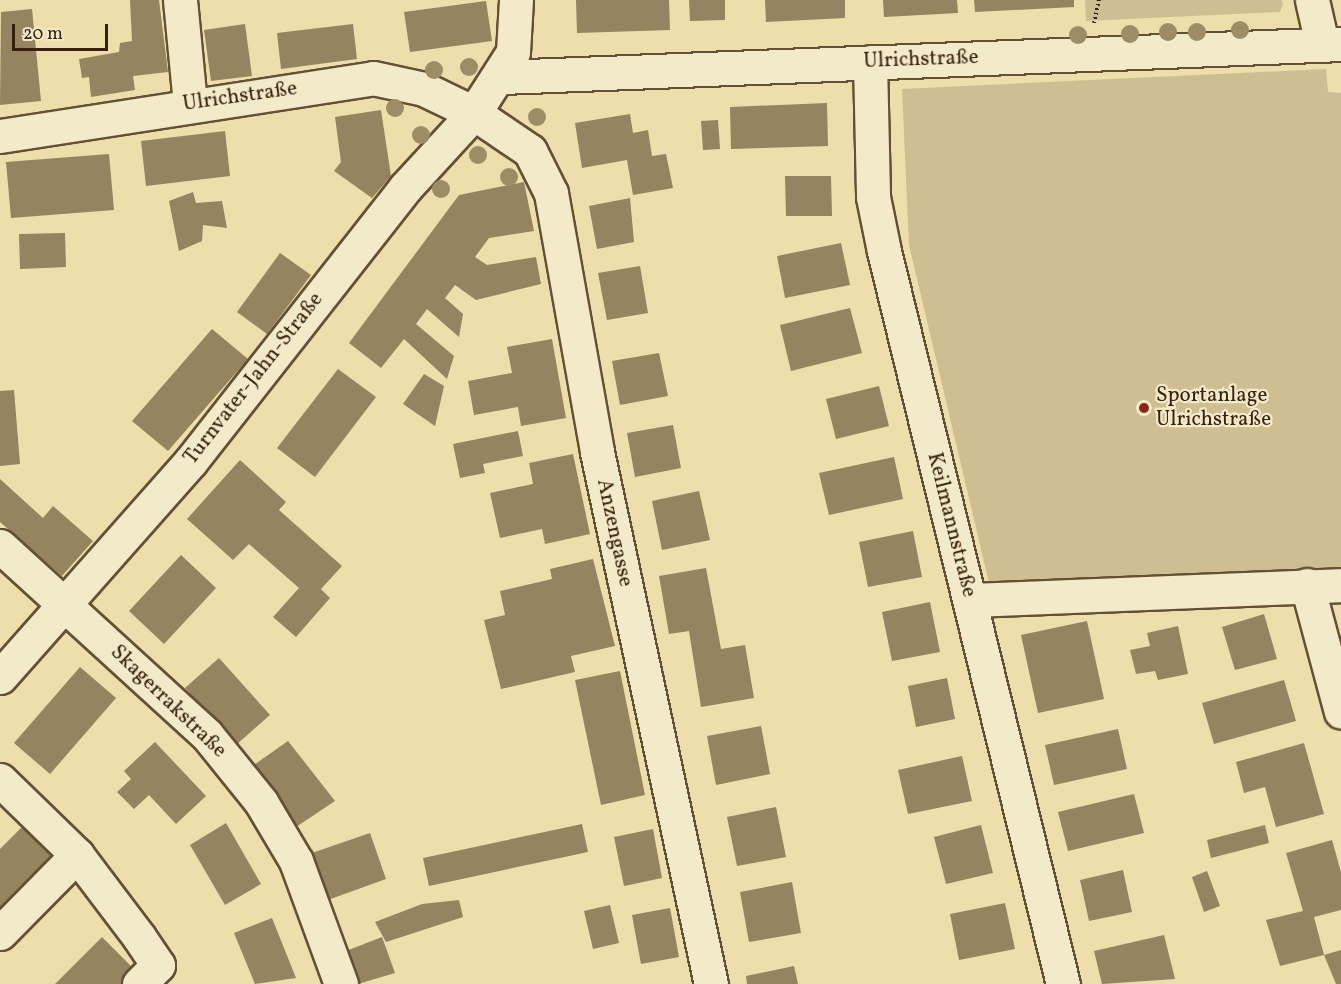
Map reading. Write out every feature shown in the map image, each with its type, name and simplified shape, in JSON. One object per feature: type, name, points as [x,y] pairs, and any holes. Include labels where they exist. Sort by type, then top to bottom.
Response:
[{"type":"street","points":[[180,0],[190,104]]},
{"type":"street","points":[[502,77],[513,52],[516,0]]},
{"type":"street","points":[[1312,0],[1332,44]]},
{"type":"street","name":"Ulrichstraße","points":[[502,77],[1332,44]]},
{"type":"street","name":"Keilmannstraße","points":[[870,62],[873,197],[1063,984]]},
{"type":"street","name":"Turnvater-Jahn-Straße","points":[[0,677],[191,461],[405,188],[474,113],[502,77]]},
{"type":"street","name":"Ulrichstraße","points":[[0,136],[190,104],[373,78],[424,89],[474,113]]},
{"type":"street","name":"Anzengasse","points":[[474,113],[530,152],[551,193],[597,452],[711,984]]},
{"type":"street","name":"Skagerrakstraße","points":[[0,546],[207,735],[261,802],[296,861],[341,984]]},
{"type":"street","points":[[1307,585],[1341,711]]},
{"type":"street","points":[[970,600],[1341,585]]},
{"type":"street","points":[[0,780],[77,855],[158,965],[139,984]]},
{"type":"street","points":[[0,933],[77,855]]},
{"type":"path","points":[[1093,32],[1099,0]]},
{"type":"shaded area","points":[[1085,0],[1281,0],[1283,3],[1280,12],[1086,21]]},
{"type":"shaded area","name":"Sportanlage Ulrichstraße","points":[[1326,69],[1328,92],[1341,93],[1341,572],[990,587],[909,245],[902,89]]},
{"type":"building","points":[[130,0],[159,0],[168,72],[133,76],[135,90],[91,97],[89,77],[82,78],[79,59],[119,52],[120,43],[132,41]]},
{"type":"building","points":[[576,0],[669,0],[670,30],[577,33]]},
{"type":"building","points":[[689,0],[725,0],[725,20],[690,21]]},
{"type":"building","points":[[765,0],[845,0],[845,18],[766,22]]},
{"type":"building","points":[[883,0],[957,0],[958,13],[884,17]]},
{"type":"building","points":[[974,0],[1074,0],[1074,7],[975,12]]},
{"type":"building","points":[[486,1],[492,41],[410,52],[404,12]]},
{"type":"building","points":[[32,9],[41,101],[0,105],[1,12]]},
{"type":"building","points":[[245,24],[252,76],[211,81],[204,30]]},
{"type":"building","points":[[353,24],[357,59],[281,69],[277,33]]},
{"type":"building","points":[[827,103],[828,146],[731,149],[730,107]]},
{"type":"building","points":[[381,110],[391,176],[372,198],[334,171],[341,162],[335,117]]},
{"type":"building","points":[[630,114],[633,133],[648,130],[652,156],[666,154],[673,188],[633,195],[627,160],[582,168],[575,123]]},
{"type":"building","points":[[718,120],[720,149],[703,150],[701,121]]},
{"type":"building","points":[[225,131],[230,176],[146,186],[141,141]]},
{"type":"building","points":[[109,154],[114,210],[11,218],[6,162]]},
{"type":"building","points":[[785,176],[831,176],[832,216],[786,216]]},
{"type":"building","points":[[524,182],[534,231],[489,238],[475,257],[487,265],[536,257],[541,284],[476,300],[455,285],[445,298],[463,314],[459,337],[427,309],[416,324],[454,356],[447,379],[404,339],[381,368],[349,343],[459,195]]},
{"type":"building","points":[[193,192],[196,203],[222,201],[227,228],[203,225],[202,241],[179,251],[169,201]]},
{"type":"building","points":[[630,198],[634,242],[597,249],[589,206]]},
{"type":"building","points":[[65,233],[66,267],[20,269],[19,234]]},
{"type":"building","points":[[841,243],[850,285],[785,298],[777,256]]},
{"type":"building","points":[[280,253],[311,275],[267,334],[237,312]]},
{"type":"building","points":[[640,266],[648,313],[607,320],[598,273]]},
{"type":"building","points":[[850,308],[862,353],[791,371],[780,325]]},
{"type":"building","points":[[212,329],[248,359],[168,451],[132,421]]},
{"type":"building","points":[[552,339],[566,418],[521,426],[518,407],[474,415],[468,381],[512,373],[507,347]]},
{"type":"building","points":[[659,353],[668,396],[620,405],[612,361]]},
{"type":"building","points":[[338,369],[376,397],[315,477],[277,448]]},
{"type":"building","points":[[424,374],[444,386],[435,426],[403,404]]},
{"type":"building","points":[[879,386],[889,426],[836,439],[826,399]]},
{"type":"building","points":[[14,390],[20,464],[0,466],[0,391]]},
{"type":"building","points":[[673,425],[681,468],[635,477],[627,433]]},
{"type":"building","points":[[518,431],[523,456],[483,464],[485,473],[460,478],[453,444]]},
{"type":"building","points":[[573,454],[590,534],[545,544],[542,529],[500,538],[490,493],[533,484],[529,463]]},
{"type":"building","points":[[894,457],[903,499],[829,515],[819,473]]},
{"type":"building","points":[[240,460],[286,502],[279,510],[342,566],[321,589],[330,598],[296,637],[273,617],[299,588],[249,544],[233,560],[187,519]]},
{"type":"building","points":[[0,479],[43,518],[53,506],[93,541],[62,576],[0,522]]},
{"type":"building","points":[[699,491],[710,540],[662,550],[652,501]]},
{"type":"building","points":[[913,531],[922,577],[868,587],[859,542]]},
{"type":"building","points":[[181,555],[216,588],[164,644],[129,611]]},
{"type":"building","points":[[593,559],[615,646],[571,656],[575,672],[501,689],[484,620],[505,615],[500,591],[552,579],[550,569]]},
{"type":"building","points":[[706,568],[721,649],[745,645],[754,698],[701,707],[689,631],[669,634],[659,576]]},
{"type":"building","points":[[930,602],[940,652],[892,661],[882,612]]},
{"type":"building","points":[[1264,614],[1277,659],[1235,670],[1222,627]]},
{"type":"building","points":[[1087,621],[1104,699],[1038,713],[1021,635]]},
{"type":"building","points":[[1178,626],[1188,674],[1158,680],[1155,671],[1136,674],[1130,650],[1150,646],[1147,633]]},
{"type":"building","points":[[219,658],[270,715],[236,745],[185,688]]},
{"type":"building","points":[[80,667],[116,698],[50,774],[14,743]]},
{"type":"building","points":[[620,671],[645,795],[601,805],[575,680]]},
{"type":"building","points":[[947,678],[955,719],[916,727],[908,686]]},
{"type":"building","points":[[1284,680],[1296,721],[1214,744],[1202,703]]},
{"type":"building","points":[[761,726],[770,774],[716,785],[707,736]]},
{"type":"building","points":[[1118,729],[1127,769],[1054,785],[1045,745]]},
{"type":"building","points":[[288,741],[335,801],[296,827],[251,767]]},
{"type":"building","points":[[155,742],[206,796],[176,824],[149,795],[134,809],[117,792],[131,779],[124,771]]},
{"type":"building","points":[[1304,743],[1324,814],[1276,827],[1265,787],[1244,793],[1236,762]]},
{"type":"building","points":[[962,756],[972,801],[908,814],[898,770]]},
{"type":"building","points":[[1134,794],[1144,833],[1068,851],[1058,812]]},
{"type":"building","points":[[776,807],[786,857],[737,866],[727,817]]},
{"type":"building","points":[[226,823],[261,884],[225,905],[190,845]]},
{"type":"building","points":[[582,824],[588,852],[429,886],[423,858]]},
{"type":"building","points":[[24,825],[57,858],[0,914],[0,849]]},
{"type":"building","points":[[981,825],[993,873],[946,884],[934,837]]},
{"type":"building","points":[[1265,825],[1269,843],[1211,858],[1207,840]]},
{"type":"building","points":[[653,829],[662,878],[624,886],[614,837]]},
{"type":"building","points":[[370,833],[386,879],[325,901],[309,854]]},
{"type":"building","points":[[1332,840],[1341,872],[1341,910],[1314,917],[1324,955],[1280,966],[1266,920],[1303,911],[1286,853]]},
{"type":"building","points":[[1123,870],[1132,912],[1089,921],[1080,880]]},
{"type":"building","points":[[1207,871],[1220,906],[1204,912],[1192,877]]},
{"type":"building","points":[[792,882],[801,933],[749,942],[740,892]]},
{"type":"building","points":[[459,900],[463,917],[386,942],[375,922],[422,904]]},
{"type":"building","points":[[1005,903],[1015,949],[959,960],[950,914]]},
{"type":"building","points":[[610,905],[619,943],[593,949],[584,911]]},
{"type":"building","points":[[670,908],[679,957],[641,964],[632,915]]},
{"type":"building","points":[[272,918],[296,978],[255,984],[234,933]]},
{"type":"building","points":[[1164,935],[1175,979],[1102,984],[1094,951]]},
{"type":"building","points":[[102,937],[136,971],[122,984],[55,984]]},
{"type":"building","points":[[382,937],[395,973],[358,984],[346,951]]},
{"type":"building","points":[[1341,950],[1341,984],[1336,984],[1324,955]]},
{"type":"building","points":[[794,966],[798,984],[747,984],[746,976]]},
{"type":"place","name":"Sportanlage Ulrichstraße","points":[[1144,408]]}]
